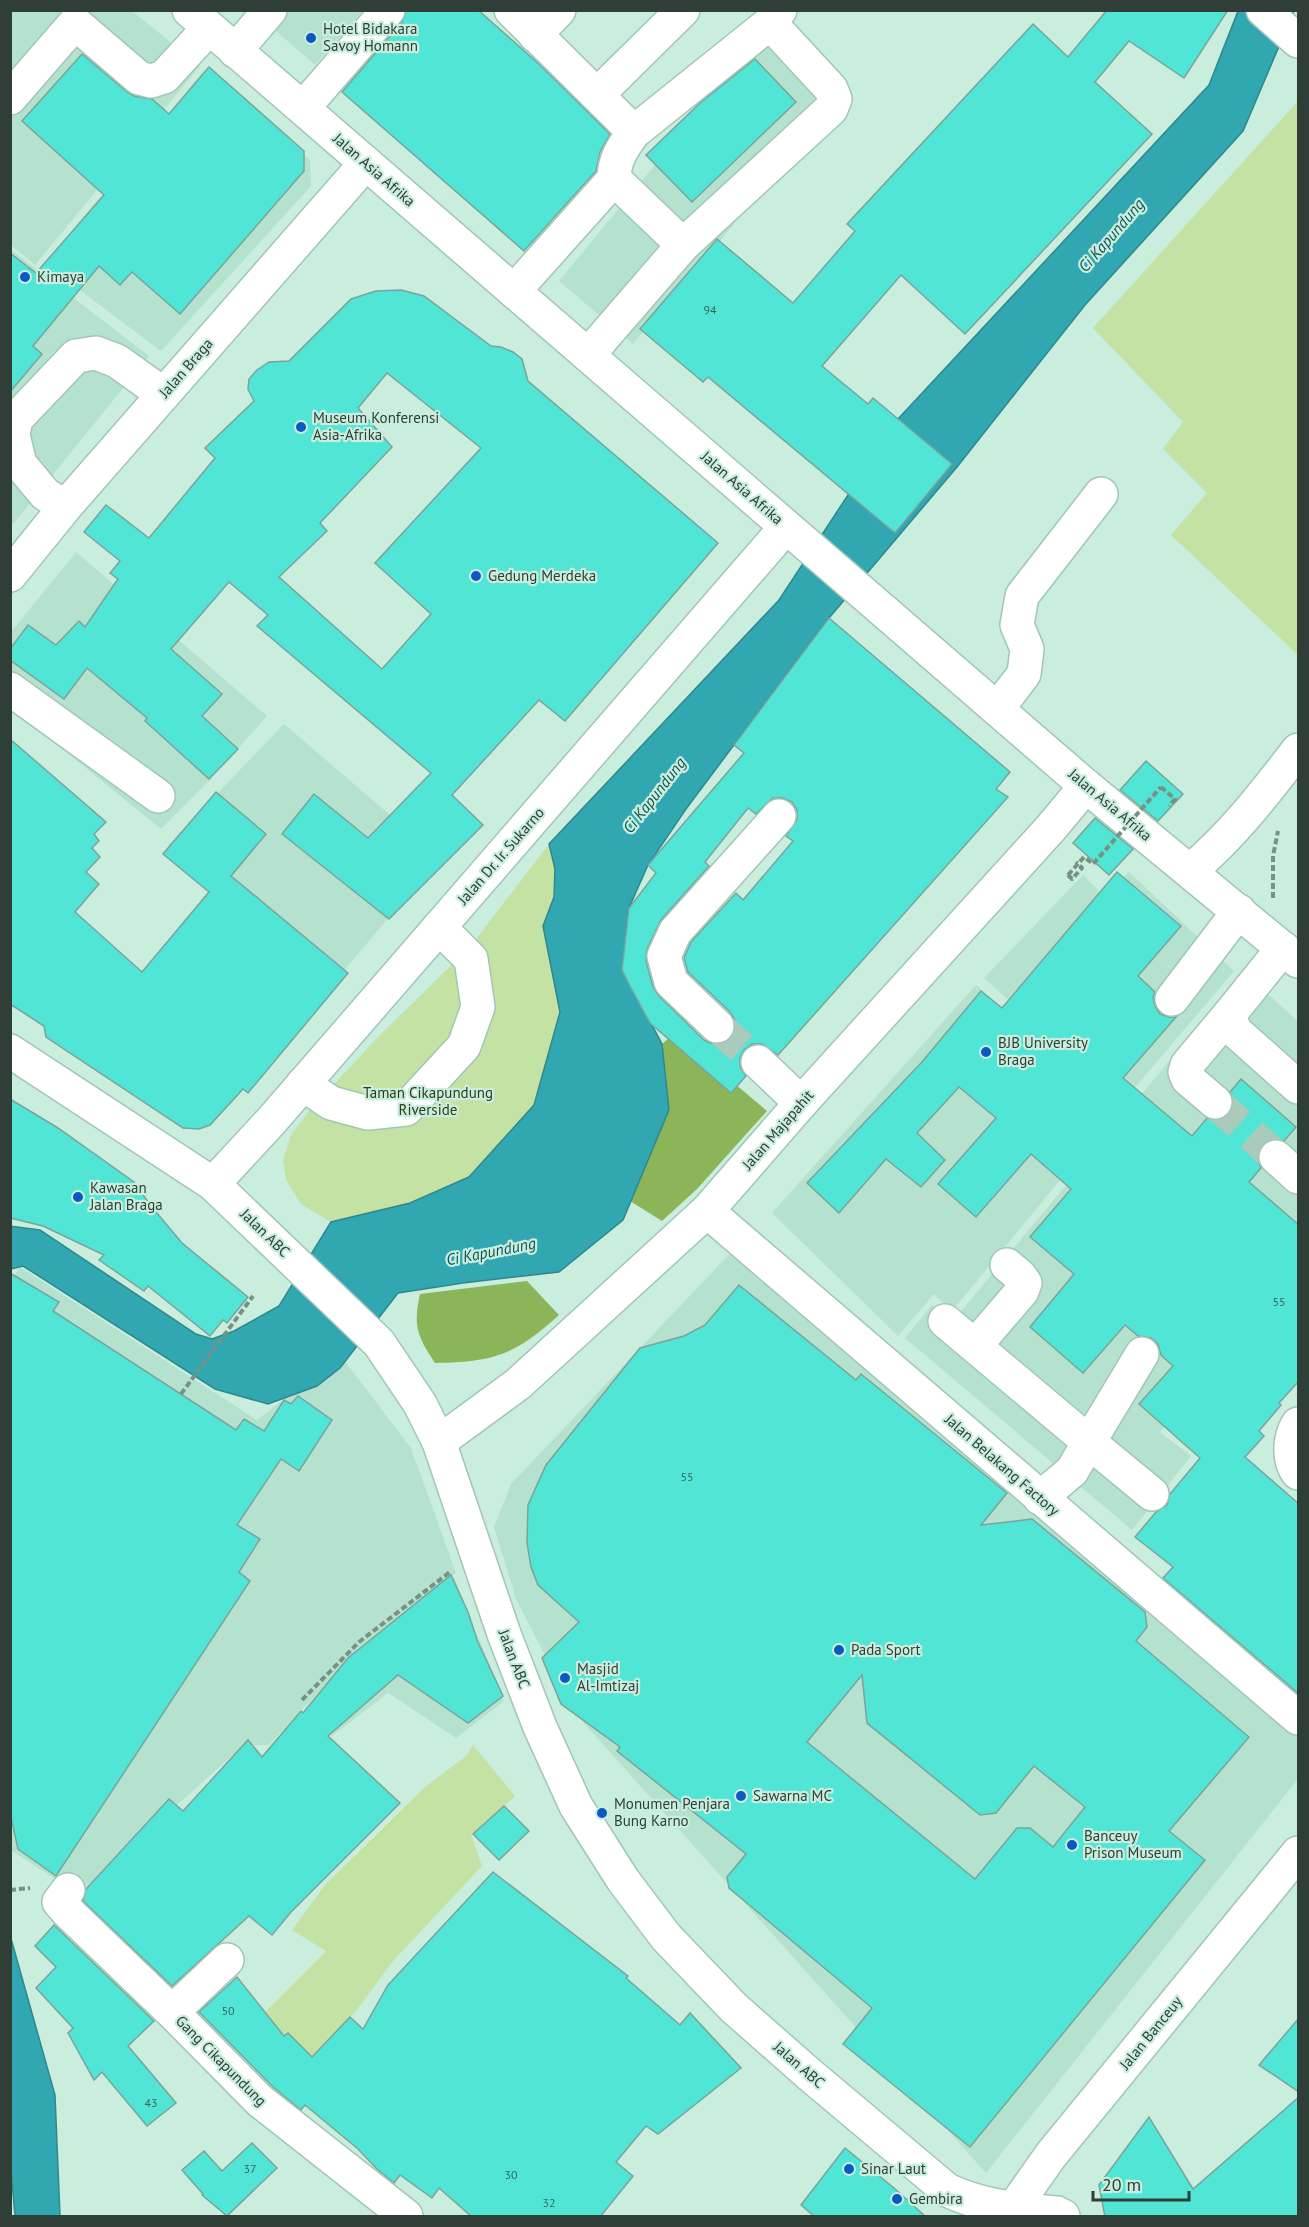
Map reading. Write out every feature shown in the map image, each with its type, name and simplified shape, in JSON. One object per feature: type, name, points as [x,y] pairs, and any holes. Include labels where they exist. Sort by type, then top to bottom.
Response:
[{"type":"street","points":[[303,108],[388,10]]},
{"type":"street","points":[[511,10],[634,132]]},
{"type":"street","points":[[535,35],[559,10]]},
{"type":"street","points":[[597,95],[683,10]]},
{"type":"street","points":[[1263,10],[1298,40]]},
{"type":"street","points":[[10,98],[74,17],[139,78],[151,81],[164,76],[199,19]]},
{"type":"street","points":[[514,291],[614,179],[614,167],[619,153],[634,132],[775,17],[831,89],[835,99],[831,109],[683,245],[588,355]]},
{"type":"street","points":[[235,51],[264,18]]},
{"type":"street","name":"Jalan Asia Afrika","points":[[199,19],[1086,786],[1291,954]]},
{"type":"street","name":"Jalan Braga","points":[[10,575],[65,507],[366,163]]},
{"type":"street","points":[[614,179],[683,245]]},
{"type":"street","points":[[65,507],[45,494],[20,464],[13,435],[16,418],[76,356],[96,353],[117,361],[163,394]]},
{"type":"street","points":[[997,709],[1024,674],[1027,649],[1017,625],[1022,596],[1101,494]]},
{"type":"street","name":"Jalan Dr. Ir. Sukarno","points":[[213,1184],[303,1084],[786,526]]},
{"type":"street","points":[[10,689],[158,796]]},
{"type":"street","points":[[1190,871],[1214,850],[1256,804],[1299,750]]},
{"type":"street","name":"Jalan Majapahit","points":[[439,1442],[518,1384],[706,1211],[801,1102],[1042,838],[1086,786]]},
{"type":"street","points":[[717,1026],[671,982],[664,956],[675,932],[779,816]]},
{"type":"street","points":[[1172,999],[1239,911]]},
{"type":"street","points":[[303,1084],[331,1103],[368,1113],[406,1109],[464,1046],[478,1007],[471,959],[439,927]]},
{"type":"street","points":[[1215,1102],[1188,1078],[1185,1072],[1187,1065],[1229,1015],[1291,954]]},
{"type":"street","points":[[1229,1015],[1235,1031],[1299,1087]]},
{"type":"street","name":"Jalan ABC","points":[[10,1051],[213,1184],[379,1343],[420,1404],[439,1442],[504,1634],[540,1727],[576,1806],[630,1890],[666,1937],[734,2008],[808,2074],[947,2190],[967,2199],[1010,2212],[1057,2213],[1063,2217]]},
{"type":"street","points":[[758,1062],[801,1102]]},
{"type":"street","name":"Jalan Belakang Factory","points":[[706,1211],[1299,1718]]},
{"type":"street","points":[[975,1346],[1022,1291],[1025,1283],[1008,1265]]},
{"type":"street","points":[[945,1321],[1152,1494]]},
{"type":"street","points":[[1040,1498],[1072,1471],[1142,1354]]},
{"type":"street","points":[[1299,1424],[1295,1428],[1291,1446],[1292,1465],[1299,1473]]},
{"type":"street","name":"Jalan Banceuy","points":[[1010,2212],[1051,2155],[1299,1853]]},
{"type":"street","name":"Gang Cikapundung","points":[[68,1890],[60,1902],[66,1910],[261,2101],[406,2217]]},
{"type":"street","points":[[172,2012],[227,1960]]},
{"type":"path","points":[[1076,862],[1082,868],[1072,879],[1068,875],[1084,857],[1093,864],[1161,787],[1175,798],[1169,806]]},
{"type":"path","points":[[1273,902],[1273,856],[1277,834],[1282,823]]},
{"type":"path","points":[[181,1394],[253,1296]]},
{"type":"path","points":[[302,1700],[359,1642],[453,1570]]},
{"type":"path","points":[[10,1890],[19,1890]]},
{"type":"shaded area","points":[[10,11],[132,11],[200,66],[35,265],[11,245]]},
{"type":"shaded area","name":"Hotel Bidakara Savoy Homann","points":[[253,11],[363,11],[315,65]]},
{"type":"shaded area","points":[[774,21],[844,93],[633,344],[559,281]]},
{"type":"shaded area","points":[[204,70],[310,160],[311,186],[161,351],[45,264]]},
{"type":"shaded area","points":[[10,249],[149,356],[13,524],[10,522]]},
{"type":"shaded area","points":[[76,552],[267,716],[207,783],[161,829],[11,707],[11,632]]},
{"type":"shaded area","points":[[284,724],[439,857],[338,978],[168,845]]},
{"type":"shaded area","points":[[1129,872],[1234,971],[1122,1103],[984,978],[1083,875],[1104,896]]},
{"type":"shaded area","points":[[1244,971],[1298,1022],[1298,1265],[1160,1432],[1191,1456],[1132,1530],[905,1338],[932,1305],[953,1321]]},
{"type":"shaded area","points":[[976,985],[1117,1111],[952,1311],[934,1294],[898,1336],[772,1213]]},
{"type":"shaded area","points":[[738,1245],[1298,1737],[1298,1779],[986,2173],[575,1713],[516,1599],[494,1527],[511,1484]]},
{"type":"shaded area","points":[[20,1267],[257,1420],[288,1396],[344,1360],[411,1448],[456,1573],[352,1657],[269,1745],[244,1745],[78,1894],[11,1850],[10,1282]]},
{"type":"shaded area","points":[[454,1577],[504,1701],[456,1738],[388,1693],[332,1736],[304,1710],[354,1657]]},
{"type":"green space","points":[[1298,101],[1298,655],[1171,535],[1207,493],[1163,449],[1183,422],[1093,328]]},
{"type":"green space","name":"Taman Cikapundung Riverside","points":[[549,844],[555,869],[554,897],[543,926],[560,1012],[534,1105],[469,1177],[410,1203],[331,1222],[301,1204],[286,1180],[283,1161],[291,1135],[309,1111],[378,1037],[470,947]]},
{"type":"green space","points":[[675,1033],[767,1111],[697,1189],[662,1221],[630,1201],[669,1110],[662,1044]]},
{"type":"green space","points":[[527,1281],[559,1315],[529,1339],[503,1354],[473,1361],[435,1363],[420,1338],[418,1330],[417,1314],[420,1294]]},
{"type":"green space","points":[[473,1745],[515,1796],[471,1835],[482,1866],[393,1961],[356,2011],[313,2058],[256,2056],[240,2037],[326,1951],[292,1930],[325,1885],[424,1788],[466,1756]]},
{"type":"water","name":"Ci Kapundung","points":[[1238,11],[1294,11],[1243,131],[1085,305],[957,467],[829,618],[686,809],[648,865],[629,908],[623,970],[662,1044],[669,1110],[623,1220],[559,1272],[398,1293],[340,1368],[317,1386],[268,1404],[215,1389],[23,1266],[11,1269],[10,1226],[40,1230],[196,1334],[212,1339],[234,1331],[279,1306],[331,1222],[410,1203],[469,1177],[534,1105],[560,1012],[543,926],[554,897],[555,869],[549,844],[779,600],[898,419],[1209,85]]},
{"type":"water","points":[[10,1935],[55,2095],[60,2216],[15,2216],[10,2159]]},
{"type":"building","points":[[406,10],[478,10],[539,64],[610,134],[600,152],[596,171],[524,251],[342,92],[402,22]]},
{"type":"building","points":[[1107,10],[1228,10],[1184,78],[1129,41],[1095,82],[1152,134],[965,334],[901,275],[822,366],[868,404],[873,398],[952,464],[895,533],[708,377],[703,382],[640,329],[717,239],[793,303],[855,231],[847,224],[1033,24],[1068,57]]},
{"type":"building","points":[[82,54],[127,92],[134,96],[152,99],[169,114],[209,67],[304,151],[304,171],[180,314],[132,272],[120,285],[99,266],[33,346],[42,354],[10,392],[10,253],[36,273],[104,195],[22,121]]},
{"type":"building","points":[[755,59],[796,102],[692,202],[646,155],[700,103]]},
{"type":"building","points":[[401,290],[424,296],[491,346],[513,352],[522,359],[528,381],[718,543],[565,721],[539,700],[452,795],[483,825],[389,919],[282,834],[314,794],[368,838],[431,773],[257,626],[268,615],[229,582],[171,649],[222,694],[202,716],[238,749],[209,779],[145,721],[147,718],[87,668],[64,699],[10,660],[10,649],[28,625],[56,645],[79,621],[85,627],[118,579],[110,573],[120,561],[84,532],[106,505],[149,538],[215,458],[205,448],[254,401],[248,389],[249,379],[257,370],[269,362],[289,361],[351,299],[376,291]],"holes":[[[387,373],[481,448],[375,563],[431,614],[382,669],[279,577],[327,531],[320,523],[392,447],[358,408]]]},
{"type":"building","points":[[829,618],[1010,772],[996,789],[1008,797],[778,1055],[762,1044],[752,1044],[744,1050],[740,1058],[740,1067],[746,1076],[731,1093],[650,1023],[622,970],[629,908],[656,873],[648,865],[744,753],[734,745]],"holes":[[[773,798],[783,798],[792,802],[797,810],[797,820],[786,836],[793,841],[743,900],[736,893],[691,942],[684,958],[688,972],[730,1012],[735,1020],[735,1030],[731,1038],[723,1044],[713,1044],[704,1040],[658,995],[653,987],[646,961],[647,949],[661,920],[709,866],[705,862],[748,808],[756,814]]]},
{"type":"building","points":[[10,739],[106,822],[94,834],[99,841],[92,848],[100,857],[86,872],[99,884],[75,912],[142,972],[209,892],[163,854],[216,792],[266,834],[231,876],[348,973],[248,1093],[243,1089],[210,1125],[199,1129],[183,1128],[46,1037],[44,1026],[10,1004]]},
{"type":"building","points":[[1146,761],[1183,794],[1158,821],[1120,790]]},
{"type":"building","points":[[1095,818],[1133,849],[1109,875],[1073,843]]},
{"type":"building","points":[[1117,872],[1181,926],[1138,976],[1155,992],[1153,997],[1155,1006],[1160,1014],[1176,1017],[1123,1078],[1192,1136],[1207,1118],[1221,1120],[1229,1115],[1233,1105],[1230,1092],[1241,1079],[1296,1127],[1284,1141],[1271,1139],[1262,1145],[1258,1154],[1261,1168],[1249,1182],[1299,1225],[1299,1381],[1279,1403],[1281,1405],[1259,1431],[1264,1436],[1245,1457],[1299,1504],[1299,1694],[1163,1578],[1173,1567],[1135,1537],[1156,1512],[1167,1505],[1170,1494],[1200,1458],[1139,1404],[1173,1366],[1161,1355],[1158,1344],[1151,1338],[1138,1336],[1125,1325],[1083,1373],[1030,1327],[1074,1274],[1030,1237],[1071,1189],[1031,1154],[976,1217],[938,1184],[996,1118],[959,1087],[917,1133],[945,1160],[921,1187],[886,1159],[839,1213],[807,1183],[922,1062],[981,991],[1002,1008]]},
{"type":"building","name":"Kawasan Jalan Braga","points":[[10,1099],[58,1128],[134,1182],[182,1243],[248,1297],[227,1323],[223,1320],[210,1336],[148,1286],[144,1291],[99,1260],[104,1255],[43,1226],[10,1218]]},
{"type":"building","points":[[10,1273],[59,1302],[53,1311],[236,1430],[244,1419],[264,1431],[284,1400],[291,1404],[298,1396],[332,1420],[299,1471],[281,1459],[237,1525],[260,1539],[239,1572],[250,1581],[56,1876],[18,1849],[10,1813]]},
{"type":"building","points":[[739,1285],[856,1380],[861,1374],[1007,1493],[981,1525],[1032,1519],[1145,1612],[1147,1627],[1136,1641],[1249,1737],[1169,1831],[1205,1860],[970,2147],[843,2044],[872,2008],[729,1888],[727,1877],[746,1854],[617,1751],[620,1747],[561,1704],[542,1658],[579,1622],[538,1585],[531,1567],[527,1543],[528,1505],[546,1465],[640,1348],[684,1336],[705,1325]],"holes":[[[862,1675],[867,1723],[980,1815],[996,1813],[1034,1766],[1085,1807],[1053,1847],[1030,1828],[1017,1828],[975,1879],[807,1742]]]},
{"type":"building","points":[[451,1575],[503,1696],[468,1723],[398,1675],[328,1736],[400,1803],[291,1912],[272,1935],[249,1916],[172,1986],[83,1901],[86,1889],[169,1799],[183,1811],[248,1740],[262,1757],[301,1711],[303,1713],[348,1658]]},
{"type":"building","points":[[504,1806],[529,1831],[499,1860],[473,1834]]},
{"type":"building","points":[[493,1872],[628,1976],[626,1978],[680,2025],[690,2013],[741,2068],[658,2134],[646,2126],[616,2162],[633,2176],[600,2217],[472,2217],[439,2188],[432,2198],[400,2175],[394,2183],[358,2149],[305,2105],[301,2110],[273,2087],[199,2012],[237,1977],[284,2036],[288,2033],[312,2057],[350,2017],[363,2029],[388,1985]]},
{"type":"building","points":[[54,1925],[154,2021],[128,2046],[176,2103],[147,2126],[102,2072],[94,2080],[68,2033],[73,2028],[36,1988],[56,1967],[35,1946]]},
{"type":"building","points":[[1299,2018],[1299,2092],[1259,2065]]},
{"type":"building","points":[[1299,2097],[1299,2217],[1105,2217],[1099,2185],[1149,2117],[1193,2189]]},
{"type":"building","points":[[252,2143],[277,2168],[227,2216],[202,2195],[182,2170],[204,2151],[222,2171]]},
{"type":"building","name":"Sinar Laut","points":[[845,2148],[926,2217],[815,2217],[801,2205]]},
{"type":"tunnel","points":[[717,1026],[758,1062]]},
{"type":"tunnel","points":[[1215,1102],[1276,1157]]},
{"type":"place","name":"Hotel Bidakara Savoy Homann","points":[[311,38]]},
{"type":"place","name":"Kimaya","points":[[25,277]]},
{"type":"place","name":"Museum Konferensi Asia-Afrika","points":[[301,427]]},
{"type":"place","name":"Gedung Merdeka","points":[[476,576]]},
{"type":"place","name":"BJB University Braga","points":[[986,1052]]},
{"type":"place","name":"Kawasan Jalan Braga","points":[[78,1197]]},
{"type":"place","name":"Pada Sport","points":[[839,1650]]},
{"type":"place","name":"Masjid Al-Imtizaj","points":[[565,1678]]},
{"type":"place","name":"Sawarna MC","points":[[741,1796]]},
{"type":"place","name":"Monumen Penjara Bung Karno","points":[[602,1813]]},
{"type":"place","name":"Banceuy Prison Museum","points":[[1072,1845]]},
{"type":"place","name":"Sinar Laut","points":[[849,2169]]},
{"type":"place","name":"Gembira","points":[[897,2199]]}]
